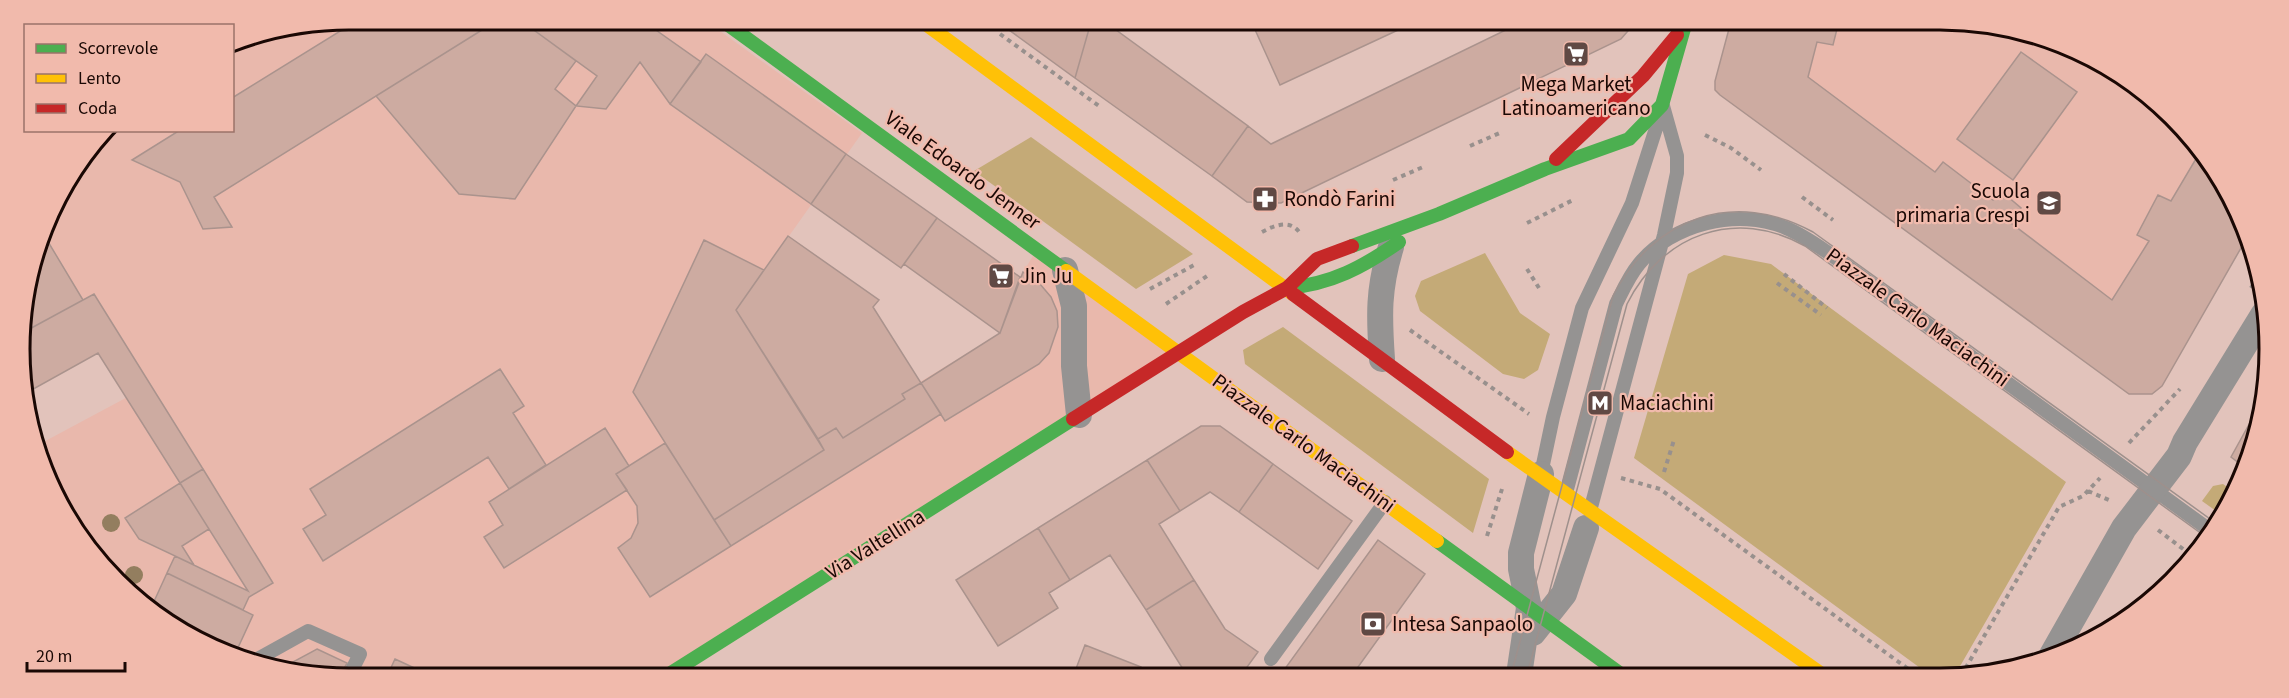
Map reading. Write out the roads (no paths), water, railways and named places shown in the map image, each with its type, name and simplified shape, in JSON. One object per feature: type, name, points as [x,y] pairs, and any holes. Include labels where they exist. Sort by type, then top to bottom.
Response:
[{"type":"main road","name":"Viale Edoardo Jenner","points":[[735,30],[1180,352]]},
{"type":"main road","points":[[935,30],[1541,474],[1566,493],[1588,519],[1812,668]]},
{"type":"main road","points":[[1545,169],[1643,76],[1682,30]]},
{"type":"main road","points":[[1180,352],[1287,288],[1317,259],[1438,214],[1545,169],[1629,139],[1662,105],[1684,30]]},
{"type":"main road","points":[[1287,288],[1313,287],[1337,281],[1352,274],[1438,214]]},
{"type":"main road","name":"Via Valtellina","points":[[679,668],[1180,352]]},
{"type":"main road","name":"Piazzale Carlo Maciachini","points":[[1180,352],[1612,668]]},
{"type":"street","points":[[1382,359],[1378,306],[1384,270],[1391,247]]},
{"type":"street","points":[[1065,270],[1074,306],[1074,366],[1079,415]]},
{"type":"street","points":[[2057,646],[2124,528],[2179,456],[2185,442],[2258,324]]},
{"type":"street","points":[[1521,668],[1536,613],[1521,569],[1521,553],[1541,474]]},
{"type":"street","points":[[1536,613],[1568,586],[1588,519]]},
{"type":"lane","points":[[1588,519],[1661,244],[1677,164],[1677,156],[1662,105]]},
{"type":"lane","points":[[1541,474],[1553,417],[1582,308],[1632,203],[1662,105]]},
{"type":"lane","name":"Piazzale Carlo Maciachini","points":[[1566,493],[1616,304],[1625,283],[1640,263],[1661,244],[1693,227],[1732,219],[1760,220],[1784,227],[1833,256],[2205,526]]},
{"type":"lane","points":[[1271,659],[1385,501]]},
{"type":"lane","points":[[262,656],[308,631],[360,654],[353,668]]},
{"type":"lane","points":[[696,657],[703,668]]},
{"type":"tram line","points":[[1513,668],[1613,296],[1630,269],[1650,247],[1673,230],[1699,218],[1726,213],[1754,213],[1784,219],[1813,232],[2210,519]]},
{"type":"tram line","points":[[1529,668],[1627,304],[1642,280],[1660,260],[1681,245],[1703,234],[1728,229],[1753,229],[1779,234],[1805,246],[2200,533]]},
{"type":"place","name":"Mega Market Latinoamericano","points":[[1576,54]]},
{"type":"place","name":"Rondò Farini","points":[[1265,199]]},
{"type":"place","name":"Scuola primaria Crespi","points":[[2049,203]]},
{"type":"place","name":"Jin Ju","points":[[1001,276]]},
{"type":"place","name":"Maciachini","points":[[1600,403]]},
{"type":"place","name":"Intesa Sanpaolo","points":[[1373,624]]}]
